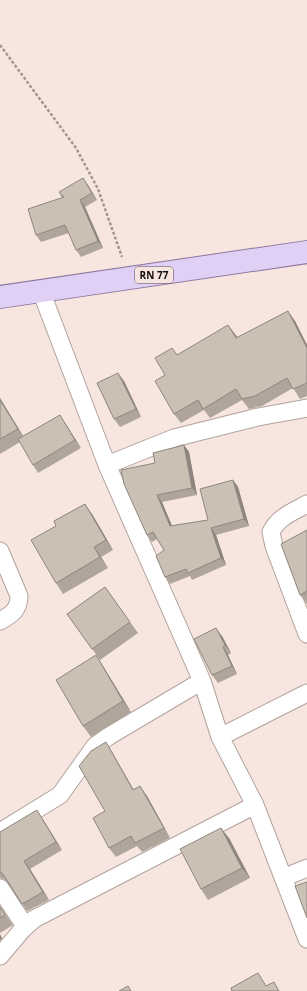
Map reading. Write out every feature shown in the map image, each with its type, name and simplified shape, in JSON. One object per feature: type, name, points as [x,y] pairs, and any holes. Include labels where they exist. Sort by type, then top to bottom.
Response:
[{"type":"main road","name":"RN 77","points":[[0,297],[307,252]]},
{"type":"street","points":[[41,291],[107,465],[202,682],[220,737],[254,805],[307,939]]},
{"type":"street","points":[[107,465],[174,438],[200,430],[258,416],[307,408]]},
{"type":"street","points":[[307,504],[278,521],[271,532],[274,546],[307,634]]},
{"type":"street","points":[[0,551],[20,596],[20,603],[15,611],[0,621]]},
{"type":"street","points":[[0,832],[60,795],[95,746],[109,736],[202,682]]},
{"type":"street","points":[[220,737],[307,693]]},
{"type":"street","points":[[0,956],[25,926],[34,919],[254,805]]},
{"type":"street","points":[[283,878],[307,868]]},
{"type":"street","points":[[0,888],[25,926]]},
{"type":"path","points":[[0,44],[76,148],[98,189],[129,279]]},
{"type":"building","points":[[83,178],[92,193],[80,200],[98,241],[76,250],[65,225],[36,235],[28,209],[64,197],[59,192]]},
{"type":"building","points":[[288,311],[307,348],[307,383],[293,389],[287,378],[255,396],[242,399],[236,389],[203,409],[198,400],[174,414],[155,381],[165,375],[155,358],[172,348],[177,355],[228,325],[236,338]]},
{"type":"building","points":[[118,373],[136,409],[114,419],[97,383]]},
{"type":"building","points":[[0,400],[18,429],[0,439]]},
{"type":"building","points":[[60,415],[75,440],[33,465],[18,439]]},
{"type":"building","points":[[184,445],[192,488],[157,495],[170,526],[208,520],[200,489],[233,480],[244,519],[211,528],[221,558],[188,573],[186,569],[165,577],[156,556],[164,550],[153,532],[147,535],[124,484],[121,470],[155,463],[153,453]]},
{"type":"building","points":[[85,504],[106,540],[94,547],[100,557],[56,583],[31,540],[56,526],[54,521]]},
{"type":"building","points":[[307,530],[307,591],[300,595],[281,544]]},
{"type":"building","points":[[105,587],[130,622],[92,649],[67,614]]},
{"type":"building","points":[[216,628],[225,645],[223,647],[232,666],[212,675],[194,639]]},
{"type":"building","points":[[96,655],[123,701],[83,726],[56,680]]},
{"type":"building","points":[[106,742],[133,790],[140,786],[164,828],[135,843],[131,836],[109,848],[93,818],[105,811],[79,766],[91,751]]},
{"type":"building","points":[[37,810],[56,842],[24,861],[43,892],[22,904],[3,874],[0,872],[0,832]]},
{"type":"building","points":[[221,828],[242,868],[201,889],[180,849]]},
{"type":"building","points":[[307,882],[307,918],[295,886]]},
{"type":"building","points":[[0,907],[5,915],[0,918]]},
{"type":"building","points":[[258,973],[266,986],[274,982],[279,991],[232,991],[231,988]]},
{"type":"building","points":[[128,986],[131,991],[119,991]]}]
